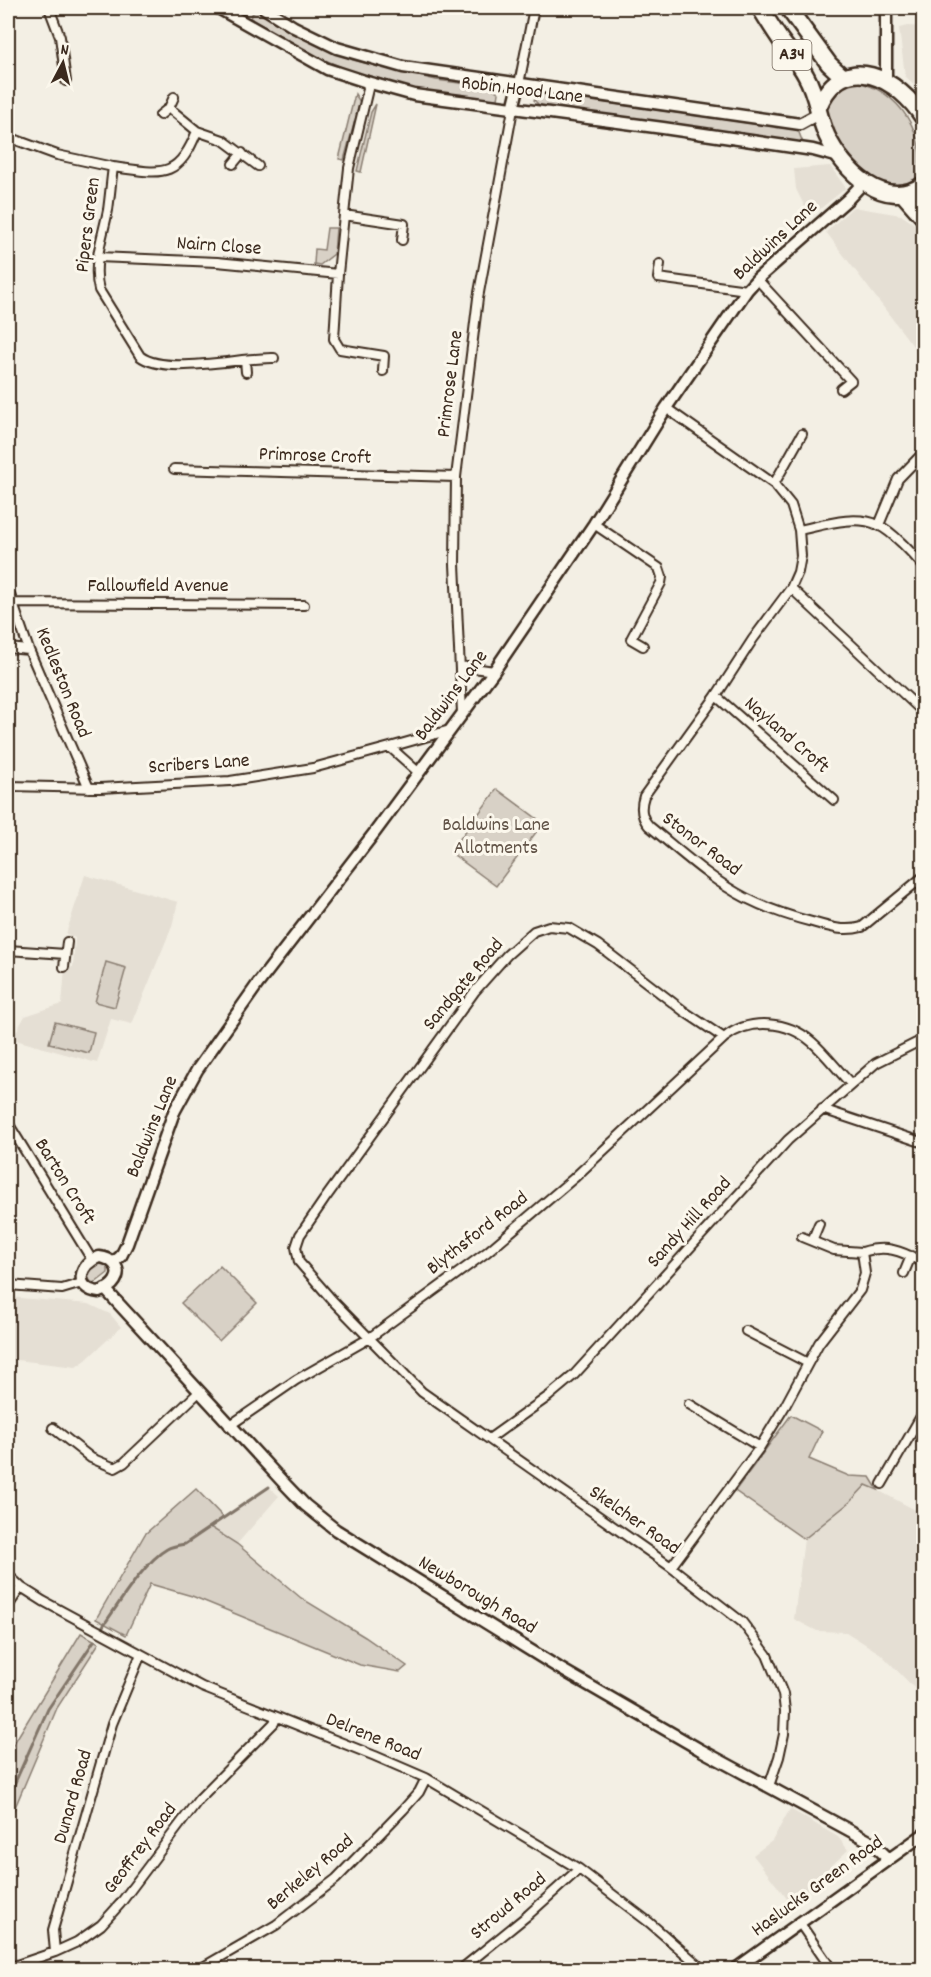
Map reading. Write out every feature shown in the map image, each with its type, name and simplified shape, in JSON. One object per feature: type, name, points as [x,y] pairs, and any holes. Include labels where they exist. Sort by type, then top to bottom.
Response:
[{"type":"highway","name":"A34","points":[[759,8],[805,74],[819,109]]},
{"type":"highway","name":"A34","points":[[788,8],[829,64],[842,76]]},
{"type":"highway","points":[[922,111],[905,95],[886,83],[861,74],[842,76],[829,88],[819,109],[827,135],[839,157],[864,182],[881,192],[903,194],[924,184]]},
{"type":"highway","points":[[903,194],[924,218]]},
{"type":"street","points":[[49,8],[60,37],[66,81]]},
{"type":"street","name":"Robin Hood Lane","points":[[218,8],[327,69],[414,95],[685,131],[813,150],[839,157]]},
{"type":"street","name":"Robin Hood Lane","points":[[264,8],[294,27],[337,48],[430,72],[800,124],[819,109]]},
{"type":"street","points":[[513,109],[534,8]]},
{"type":"street","points":[[886,8],[886,83]]},
{"type":"street","points":[[367,82],[368,89],[349,168],[334,339],[340,349],[384,356],[382,371]]},
{"type":"street","points":[[160,115],[169,108],[174,97]]},
{"type":"street","points":[[169,108],[197,131],[223,140],[258,166]]},
{"type":"street","name":"Primrose Lane","points":[[462,712],[455,564],[456,477],[478,298],[513,109]]},
{"type":"street","points":[[113,167],[154,171],[174,167],[184,159],[197,131]]},
{"type":"street","name":"Pipers Green","points":[[8,137],[57,154],[113,167],[109,204],[98,257],[97,280],[99,290],[140,356],[159,364],[203,364],[258,357],[274,358]]},
{"type":"street","points":[[232,164],[242,153]]},
{"type":"street","name":"Baldwins Lane","points":[[114,1262],[121,1256],[127,1244],[174,1112],[197,1070],[257,986],[494,671],[594,525],[666,408],[747,290],[864,182]]},
{"type":"street","points":[[344,215],[404,224],[402,240]]},
{"type":"street","name":"Nairn Close","points":[[98,257],[217,262],[338,274]]},
{"type":"street","points":[[660,264],[658,278],[747,290]]},
{"type":"street","points":[[757,279],[851,381],[841,389]]},
{"type":"street","points":[[245,360],[246,372]]},
{"type":"street","name":"Stonor Road","points":[[666,408],[774,484],[791,505],[799,530],[801,556],[791,588],[644,796],[641,813],[649,826],[716,879],[745,898],[779,913],[837,929],[852,930],[862,927],[924,876]]},
{"type":"street","points":[[774,484],[802,434]]},
{"type":"street","points":[[879,525],[898,479],[924,452]]},
{"type":"street","name":"Primrose Croft","points":[[174,469],[456,477]]},
{"type":"street","points":[[799,530],[840,522],[860,521],[879,525],[912,552],[924,567]]},
{"type":"street","points":[[594,525],[659,568],[661,583],[631,639],[643,646]]},
{"type":"street","points":[[791,588],[924,713]]},
{"type":"street","name":"Kedleston Road","points":[[8,589],[29,650],[89,788]]},
{"type":"street","name":"Fallowfield Avenue","points":[[12,603],[304,604]]},
{"type":"street","points":[[8,648],[29,650]]},
{"type":"street","points":[[460,666],[494,671]]},
{"type":"street","name":"Nayland Croft","points":[[716,696],[834,800]]},
{"type":"street","name":"Scribers Lane","points":[[8,786],[89,788],[230,781],[270,776],[313,768],[450,730]]},
{"type":"street","points":[[390,747],[418,772]]},
{"type":"street","name":"Sandgate Road","points":[[368,1339],[299,1262],[297,1242],[324,1200],[475,991],[523,940],[534,931],[549,926],[569,928],[598,945],[685,1012],[724,1038]]},
{"type":"street","points":[[64,967],[67,942]]},
{"type":"street","points":[[8,950],[65,954]]},
{"type":"street","points":[[724,1038],[731,1032],[756,1024],[788,1027],[813,1042],[851,1084]]},
{"type":"street","name":"Blythsford Road","points":[[229,1426],[296,1380],[368,1339],[487,1252],[574,1179],[724,1038]]},
{"type":"street","name":"Sandy Hill Road","points":[[489,1439],[574,1375],[788,1140],[876,1063],[924,1039]]},
{"type":"street","points":[[822,1109],[924,1143]]},
{"type":"street","name":"Barton Croft","points":[[8,1123],[92,1260]]},
{"type":"street","points":[[812,1241],[819,1224]]},
{"type":"street","points":[[802,1237],[834,1250],[862,1252],[878,1247],[902,1252],[922,1262]]},
{"type":"street","points":[[671,1567],[760,1447],[819,1343],[860,1290],[864,1273],[862,1252]]},
{"type":"street","points":[[904,1273],[911,1256]]},
{"type":"street","points":[[105,1257],[114,1262],[117,1270],[116,1279],[99,1292],[86,1288],[82,1282],[83,1268],[92,1260],[105,1257]]},
{"type":"street","points":[[8,1285],[62,1289],[82,1282]]},
{"type":"street","name":"Newborough Road","points":[[105,1289],[229,1426],[305,1505],[360,1546],[559,1668],[699,1749],[871,1842],[888,1858]]},
{"type":"street","points":[[746,1330],[807,1363]]},
{"type":"street","name":"Skelcher Road","points":[[368,1339],[422,1392],[671,1567],[742,1622],[767,1655],[783,1694],[784,1734],[769,1786]]},
{"type":"street","points":[[53,1428],[91,1458],[115,1468],[124,1463],[199,1392]]},
{"type":"street","points":[[689,1404],[760,1447]]},
{"type":"street","points":[[882,1484],[924,1411]]},
{"type":"street","name":"Delrene Road","points":[[8,1575],[21,1587],[202,1687],[426,1778],[579,1869],[650,1923],[704,1970]]},
{"type":"street","points":[[8,1606],[21,1587]]},
{"type":"street","name":"Dunard Road","points":[[55,1952],[53,1930],[94,1783],[119,1704],[141,1654]]},
{"type":"street","name":"Geoffrey Road","points":[[8,1968],[77,1942],[105,1920],[120,1904],[199,1799],[274,1723],[276,1718]]},
{"type":"street","name":"Berkeley Road","points":[[198,1970],[276,1924],[329,1884],[403,1810],[419,1792],[426,1778]]},
{"type":"street","name":"Haslucks Green Road","points":[[734,1970],[924,1834]]},
{"type":"street","name":"Stroud Road","points":[[460,1970],[528,1915],[579,1869]]},
{"type":"street","points":[[799,1922],[832,1970]]},
{"type":"shaded area","points":[[923,27],[923,87],[917,87],[905,76],[899,28]]},
{"type":"shaded area","points":[[830,166],[846,188],[810,217],[796,189],[794,169]]},
{"type":"shaded area","points":[[853,207],[901,215],[916,225],[923,236],[923,359],[826,232]]},
{"type":"shaded area","points":[[85,875],[178,902],[172,926],[132,1024],[111,1019],[97,1063],[12,1039],[25,1016],[62,1004],[65,968],[73,967],[75,938],[66,934]]},
{"type":"shaded area","points":[[8,1297],[89,1304],[110,1314],[121,1327],[76,1367],[8,1359]]},
{"type":"shaded area","points":[[866,1484],[923,1514],[923,1697],[881,1654],[846,1632],[817,1631],[794,1619],[804,1539],[850,1502]]},
{"type":"shaded area","points":[[269,1487],[279,1496],[237,1544],[210,1526]]},
{"type":"shaded area","points":[[790,1809],[838,1837],[848,1850],[791,1904],[753,1855],[772,1841]]},
{"type":"green space","points":[[256,11],[307,39],[353,60],[436,80],[491,87],[499,93],[498,99],[483,100],[419,91],[353,72],[304,51],[250,18]]},
{"type":"green space","points":[[855,82],[871,86],[885,94],[907,118],[915,132],[919,148],[920,165],[917,181],[895,187],[874,180],[853,162],[836,139],[827,115],[829,99],[842,85]]},
{"type":"green space","points":[[355,94],[360,102],[344,160],[339,159]]},
{"type":"green space","points":[[545,94],[798,130],[803,143],[539,105],[534,100]]},
{"type":"green space","points":[[376,104],[361,172],[357,171],[371,112]]},
{"type":"green space","points":[[327,228],[336,228],[334,254],[320,265],[314,264],[315,249],[324,250]]},
{"type":"green space","name":"Baldwins Lane Allotments","points":[[497,789],[543,823],[496,886],[450,852]]},
{"type":"green space","points":[[106,962],[126,968],[115,1007],[95,1002]]},
{"type":"green space","points":[[55,1022],[94,1032],[89,1053],[49,1043]]},
{"type":"green space","points":[[102,1263],[108,1266],[108,1273],[95,1283],[91,1282],[87,1276],[89,1271]]},
{"type":"green space","points":[[220,1266],[257,1303],[219,1341],[181,1303]]},
{"type":"green space","points":[[791,1415],[822,1431],[809,1459],[849,1476],[870,1477],[878,1490],[866,1485],[850,1502],[804,1539],[735,1491]]},
{"type":"green space","points":[[196,1489],[223,1517],[210,1527],[237,1544],[301,1598],[407,1666],[400,1672],[360,1665],[192,1596],[150,1584],[126,1635],[96,1619],[145,1534]]},
{"type":"green space","points":[[81,1633],[99,1643],[57,1708],[8,1824],[8,1753]]},
{"type":"waterway","points":[[103,1626],[132,1584],[158,1555],[169,1548],[185,1544],[269,1487]]},
{"type":"waterway","points":[[8,1798],[48,1709],[94,1641]]}]
